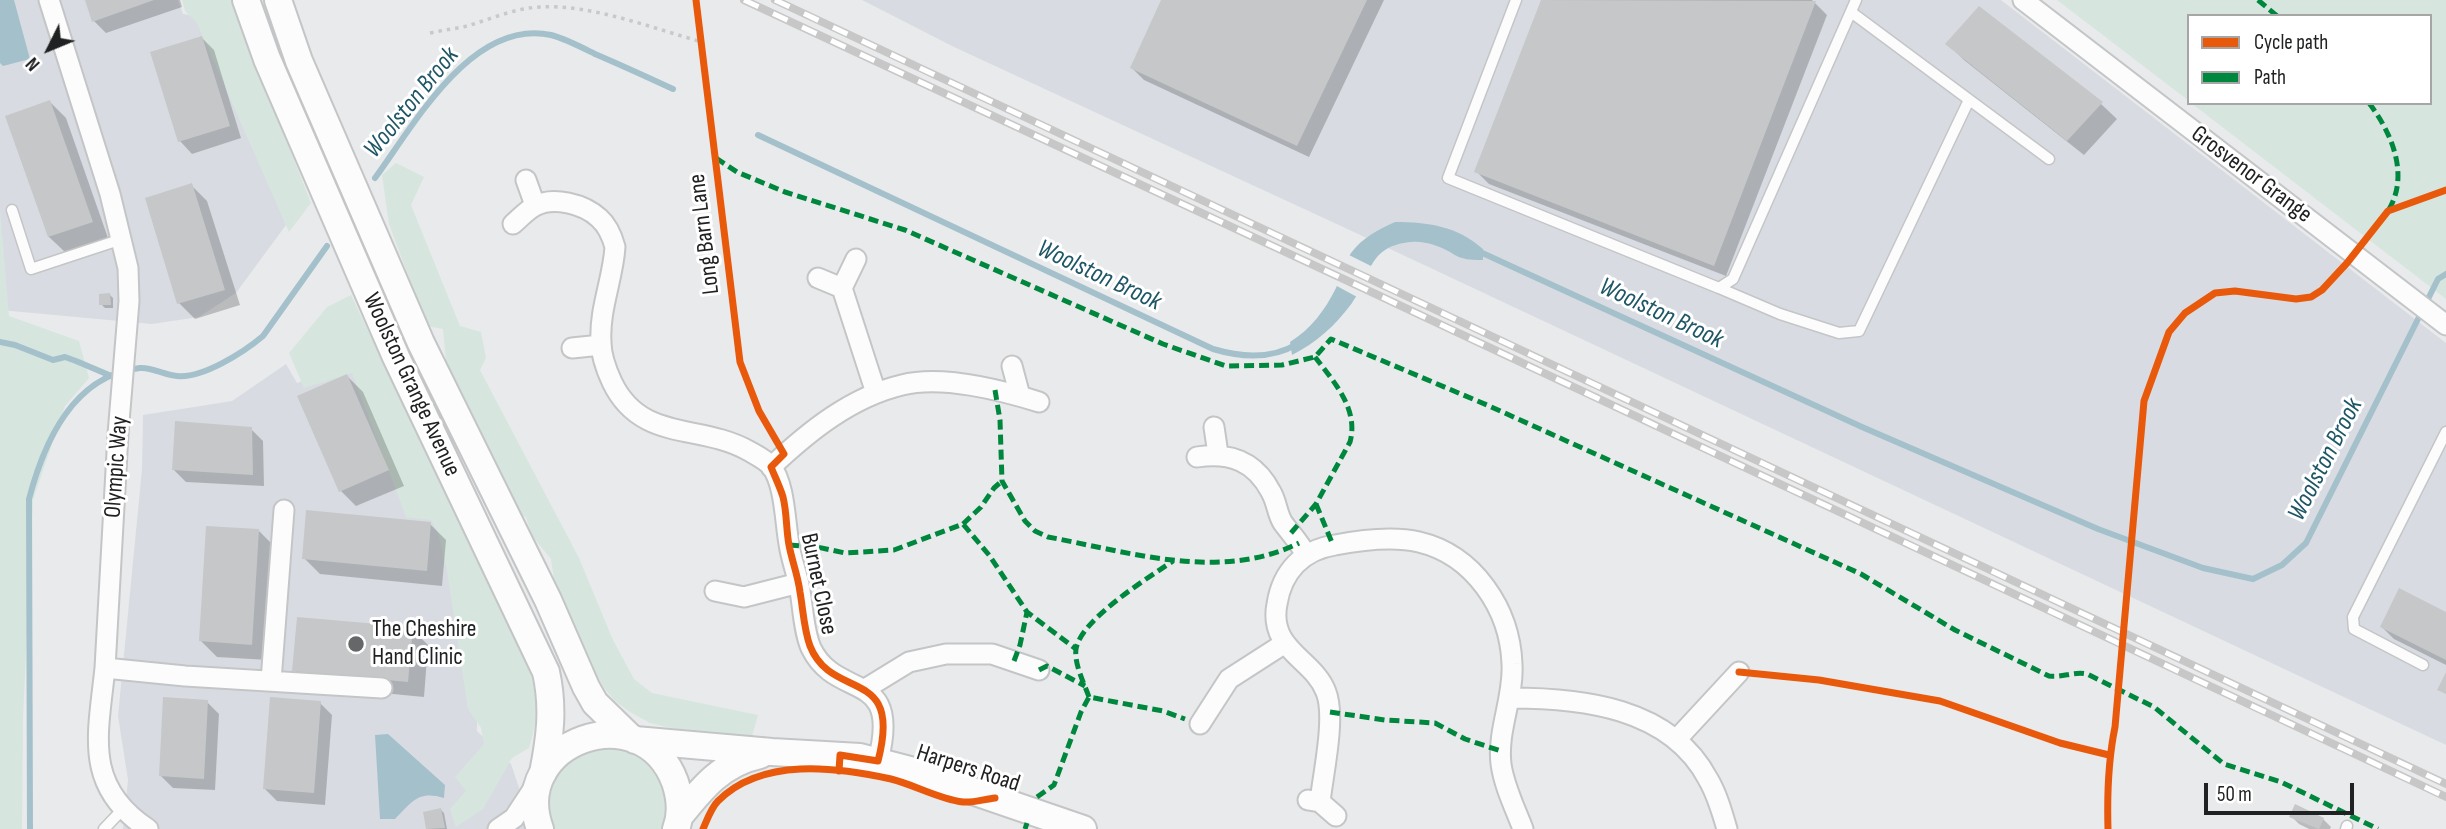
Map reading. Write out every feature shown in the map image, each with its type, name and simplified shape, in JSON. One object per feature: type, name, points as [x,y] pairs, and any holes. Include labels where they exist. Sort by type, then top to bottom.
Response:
[{"type":"main road","name":"Woolston Grange Avenue","points":[[246,0],[267,59],[396,358],[546,673],[552,711],[551,731],[536,799],[540,829]]},
{"type":"main road","name":"Woolston Grange Avenue","points":[[278,0],[299,61],[421,343],[548,600],[586,687],[595,703],[633,739],[656,752],[671,771],[679,793],[677,825]]},
{"type":"main road","name":"Harpers Road","points":[[542,775],[555,756],[571,743],[590,736],[611,734],[633,739],[772,752],[840,755],[878,761],[937,778],[1083,829]]},
{"type":"main road","name":"Harpers Road","points":[[677,825],[704,785],[726,767],[772,752]]},
{"type":"street","name":"Olympic Way","points":[[49,0],[102,167],[128,268],[130,301],[118,434],[98,754],[104,779],[122,810]]},
{"type":"street","name":"Grosvenor Grange","points":[[2023,0],[2441,320]]},
{"type":"street","points":[[526,180],[536,205]]},
{"type":"street","points":[[513,224],[536,205],[550,202],[577,205],[598,218],[611,236],[615,247],[604,303],[601,345],[607,372],[616,390],[640,416],[656,425],[677,432],[726,440],[758,456],[771,467],[852,404],[904,384],[954,384],[1030,399],[1012,366]]},
{"type":"street","points":[[856,259],[842,288],[876,393]]},
{"type":"street","points":[[818,278],[842,288]]},
{"type":"street","points":[[572,348],[601,345]]},
{"type":"street","points":[[1214,427],[1218,454]]},
{"type":"street","points":[[1197,457],[1218,454],[1245,462],[1262,478],[1273,494],[1283,523],[1306,555]]},
{"type":"street","name":"Burnet Close","points":[[771,467],[783,497],[789,545],[810,645],[820,663],[833,674],[865,689]]},
{"type":"street","points":[[271,681],[284,510]]},
{"type":"street","points":[[1336,816],[1313,801],[1330,712],[1327,693],[1318,677],[1285,643],[1278,626],[1276,607],[1283,580],[1306,555],[1333,545],[1395,540],[1435,547],[1468,567],[1491,594],[1508,637],[1513,664],[1510,698],[1501,737],[1502,764],[1523,829]]},
{"type":"street","name":"Burnet Close","points":[[715,591],[744,605],[799,583]]},
{"type":"street","points":[[1198,726],[1229,679],[1285,643]]},
{"type":"street","points":[[878,761],[885,721],[881,709],[865,689],[909,662],[946,654],[992,654],[1039,670]]},
{"type":"street","points":[[105,668],[185,676],[382,688]]},
{"type":"street","points":[[1676,740],[1739,671]]},
{"type":"street","points":[[1510,698],[1569,701],[1627,712],[1653,724],[1676,740],[1707,777],[1727,829]]},
{"type":"street","points":[[498,829],[514,818],[542,775]]},
{"type":"street","points":[[122,810],[148,829]]},
{"type":"lane","points":[[1516,0],[1448,178],[1780,314],[1839,333],[1859,331],[1969,100]]},
{"type":"lane","points":[[1719,288],[1733,279],[1856,0]]},
{"type":"lane","points":[[1851,12],[2049,159]]},
{"type":"lane","points":[[12,211],[31,269],[122,239]]},
{"type":"lane","points":[[2423,665],[2354,629],[2353,617],[2446,432]]},
{"type":"lane","points":[[104,829],[122,810]]},
{"type":"path","points":[[430,33],[467,26],[526,9],[562,7],[602,14],[702,42]]},
{"type":"path","points":[[700,32],[703,54]]},
{"type":"shaded area","points":[[0,0],[178,0],[183,14],[202,16],[286,225],[236,293],[199,317],[152,324],[0,310]]},
{"type":"shaded area","points":[[182,0],[231,0],[311,203],[289,232],[197,23],[185,11]]},
{"type":"shaded area","points":[[862,0],[2001,0],[2446,343],[2446,745],[954,47]]},
{"type":"shaded area","points":[[2057,0],[2446,0],[2446,299],[2194,105],[2432,105],[2432,14],[2187,14],[2187,99]]},
{"type":"shaded area","points":[[396,163],[424,177],[411,205],[460,326],[481,332],[486,358],[480,370],[579,558],[613,640],[634,679],[652,693],[758,715],[752,736],[671,728],[650,723],[615,701],[605,689],[587,659],[554,579],[551,559],[532,536],[526,517],[516,513],[455,387],[446,361],[443,329],[427,326],[389,224],[382,175]]},
{"type":"shaded area","points":[[0,210],[9,316],[79,341],[89,378],[65,406],[33,500],[23,718],[22,829],[0,829]]},
{"type":"shaded area","points":[[351,295],[529,667],[534,689],[536,717],[529,748],[512,758],[483,809],[456,827],[450,809],[466,791],[455,777],[484,744],[481,728],[468,709],[447,570],[438,533],[431,520],[406,517],[352,373],[304,388],[289,353],[327,307]]},
{"type":"shaded area","points":[[363,358],[457,549],[478,680],[477,731],[511,764],[533,829],[123,829],[128,780],[118,716],[142,469],[143,415],[232,401],[286,364],[297,383]]},
{"type":"shaded area","points":[[613,747],[640,758],[658,776],[666,801],[662,829],[553,829],[550,795],[566,763],[586,751]]},
{"type":"water","points":[[0,0],[14,0],[30,59],[3,66],[0,63]]},
{"type":"water","points":[[1395,222],[1430,224],[1452,230],[1483,249],[1483,260],[1469,260],[1421,242],[1397,244],[1386,249],[1372,264],[1352,303],[1339,319],[1310,345],[1292,355],[1290,342],[1311,325],[1322,311],[1336,288],[1351,253],[1371,234]]},
{"type":"water","points":[[388,734],[445,785],[444,798],[422,797],[411,803],[395,819],[380,819],[375,735]]},
{"type":"pier","points":[[1347,254],[1371,266],[1359,298],[1335,285]]},
{"type":"building","points":[[85,0],[154,0],[92,22]]},
{"type":"building","points":[[1161,0],[1367,0],[1297,146],[1130,68]]},
{"type":"building","points":[[1541,0],[1816,1],[1714,266],[1474,172]]},
{"type":"building","points":[[1979,6],[2103,102],[2067,141],[1945,44]]},
{"type":"building","points":[[202,36],[230,126],[178,142],[150,52]]},
{"type":"building","points":[[50,100],[93,222],[48,237],[5,116]]},
{"type":"building","points":[[192,183],[225,290],[177,304],[145,198]]},
{"type":"building","points":[[110,293],[111,305],[99,305],[99,294]]},
{"type":"building","points":[[347,374],[389,470],[339,492],[297,396]]},
{"type":"building","points":[[175,421],[252,427],[253,475],[172,470]]},
{"type":"building","points":[[306,510],[431,522],[427,571],[302,559]]},
{"type":"building","points":[[206,526],[259,529],[252,645],[199,641]]},
{"type":"building","points":[[2399,588],[2446,612],[2446,660],[2380,627]]},
{"type":"building","name":"The Cheshire Hand Clinic","points":[[297,617],[413,627],[408,682],[292,671]]},
{"type":"building","points":[[2446,672],[2446,694],[2437,690]]},
{"type":"building","points":[[163,697],[208,700],[204,779],[159,776]]},
{"type":"building","points":[[270,697],[321,701],[314,793],[263,789]]},
{"type":"building","points":[[2295,804],[2324,818],[2319,829],[2289,817]]},
{"type":"building","points":[[441,808],[445,828],[426,829],[423,812]]},
{"type":"waterway","name":"Woolston Brook","points":[[375,178],[448,80],[471,59],[496,43],[522,34],[551,35],[562,39],[673,89]]},
{"type":"waterway","name":"Woolston Brook","points":[[758,135],[1213,349],[1255,356],[1277,353],[1297,344]]},
{"type":"waterway","points":[[30,829],[29,499],[43,455],[53,434],[79,397],[96,383],[117,373],[145,368],[187,376],[210,369],[245,349],[263,336],[327,246]]},
{"type":"waterway","name":"Woolston Brook","points":[[1478,251],[1862,427],[2098,529],[2203,568],[2253,579],[2282,565],[2306,543],[2438,279],[2446,274]]},
{"type":"waterway","points":[[0,342],[53,360],[65,357],[109,375]]},
{"type":"railway","points":[[744,0],[2446,797]]},
{"type":"railway","points":[[775,0],[2446,784]]},
{"type":"marked path","points":[[2258,0],[2275,14]]},
{"type":"marked path","points":[[2370,105],[2391,141],[2398,169],[2398,184],[2388,211]]},
{"type":"marked path","points":[[716,158],[737,172],[785,192],[905,230],[1163,344],[1226,366],[1282,365],[1315,357],[1331,339],[1487,405],[1861,574],[1955,630],[2049,676],[2087,674],[2154,707],[2224,764],[2281,782],[2378,829]]},
{"type":"marked path","points":[[1291,533],[1316,504],[1350,442],[1352,430],[1351,418],[1343,396],[1315,357]]},
{"type":"marked path","points":[[995,390],[1000,420],[1002,481],[1025,521],[1035,531],[1048,537],[1142,556],[1206,562],[1238,561],[1269,555],[1299,543]]},
{"type":"marked path","points":[[963,524],[1002,481]]},
{"type":"marked path","points":[[1316,504],[1333,545]]},
{"type":"marked path","points":[[789,545],[845,553],[894,550],[963,524],[989,555],[1027,612],[1076,649]]},
{"type":"marked path","points":[[1089,697],[1076,661],[1076,649],[1081,637],[1102,612],[1173,561]]},
{"type":"marked path","points":[[1014,661],[1027,612]]},
{"type":"marked path","points":[[1039,670],[1047,666],[1085,686]]},
{"type":"marked path","points":[[1037,797],[1054,785],[1089,697],[1163,711],[1185,719]]},
{"type":"marked path","points":[[1330,712],[1385,720],[1435,723],[1465,739],[1501,751]]},
{"type":"marked path","points":[[1025,829],[1027,823]]},
{"type":"cycle path","name":"Long Barn Lane","points":[[696,0],[740,362],[759,411],[784,454],[771,467],[783,497],[789,545],[808,640],[820,663],[833,674],[862,688],[873,697],[881,710],[883,731],[878,761],[840,755],[839,771]]},
{"type":"cycle path","points":[[2108,829],[2109,765],[2115,727],[2144,401],[2169,332],[2185,313],[2215,293],[2235,291],[2296,299],[2311,297],[2322,290],[2347,263],[2388,211],[2446,190]]},
{"type":"cycle path","points":[[1739,672],[1819,680],[1940,701],[2060,743],[2109,755]]},
{"type":"cycle path","points":[[703,829],[718,801],[736,787],[756,777],[800,769],[847,771],[891,779],[963,802],[995,798]]},
{"type":"place","name":"The Cheshire Hand Clinic","points":[[356,644]]}]
